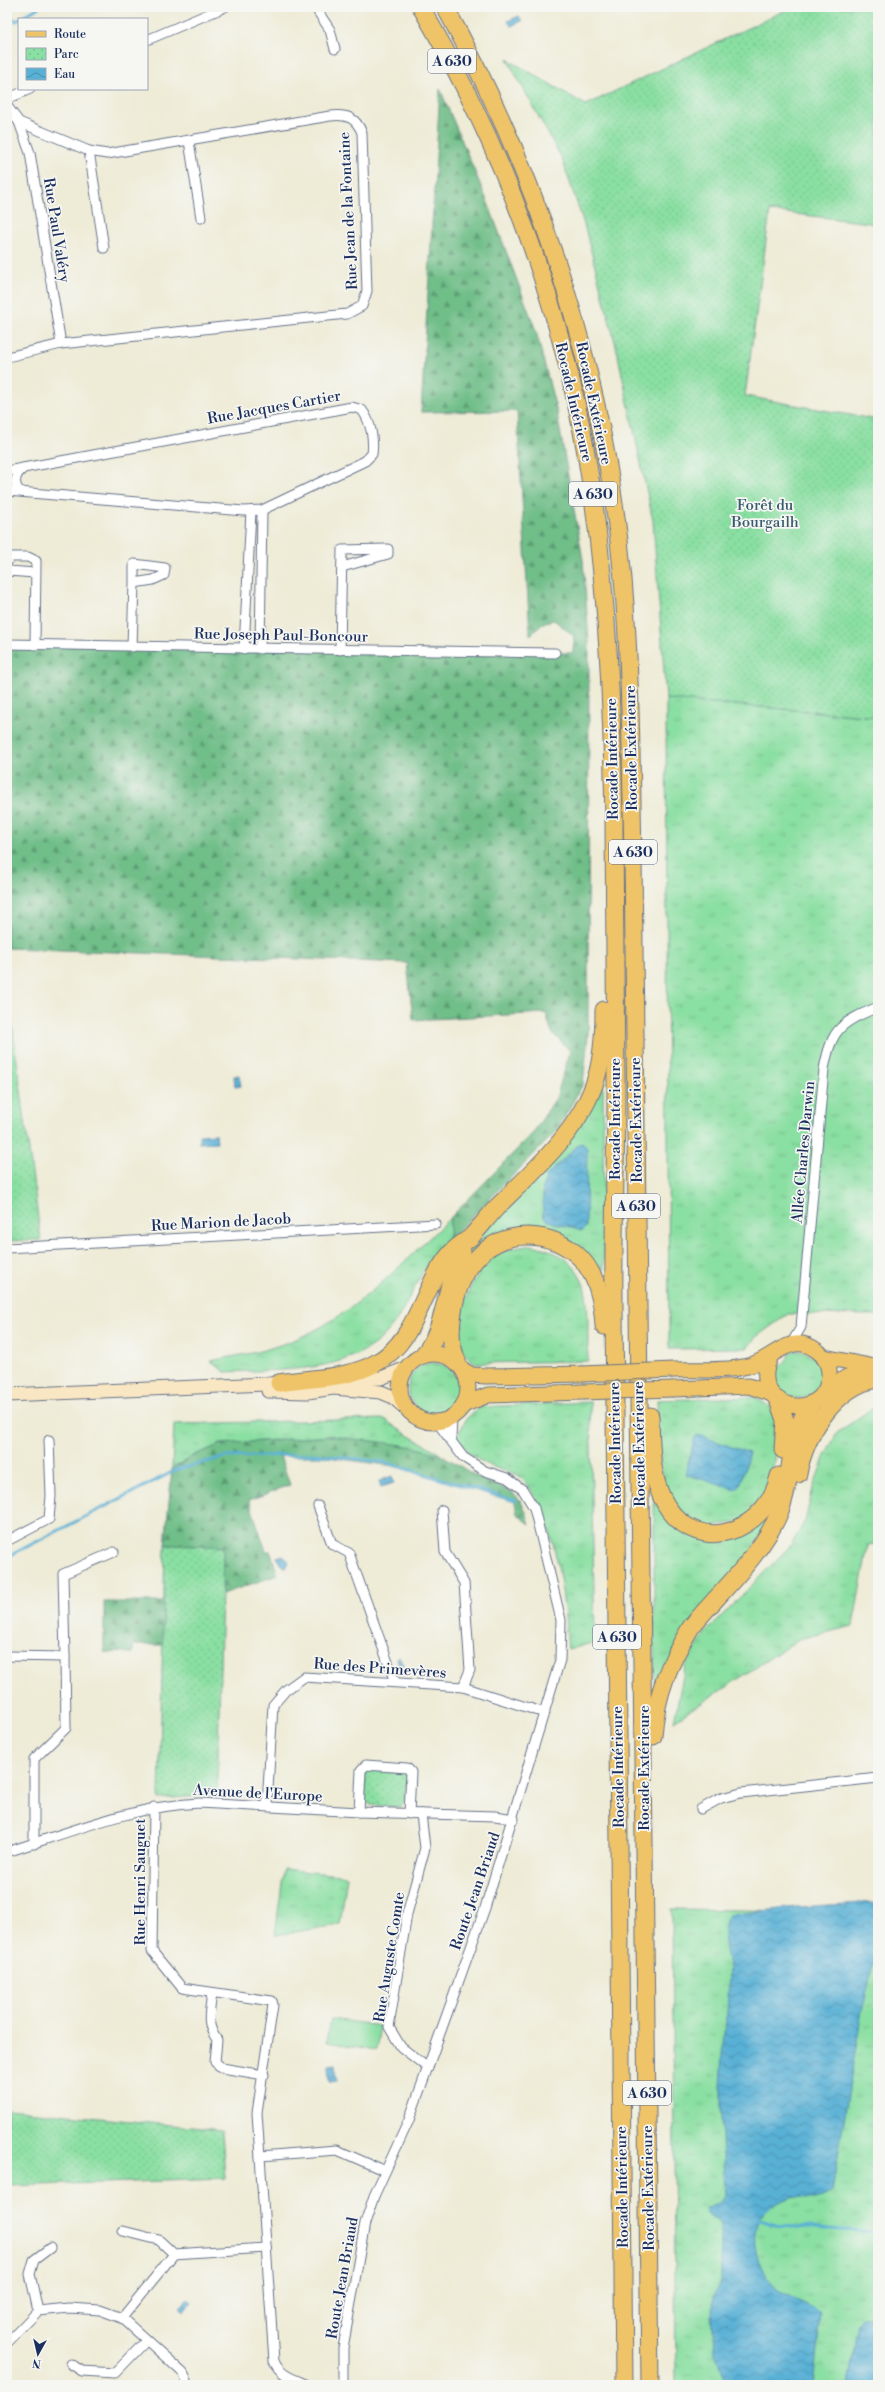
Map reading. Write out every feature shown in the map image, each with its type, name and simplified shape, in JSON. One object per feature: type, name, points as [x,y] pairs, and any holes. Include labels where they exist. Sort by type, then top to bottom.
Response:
[{"type":"highway","name":"Rocade Intérieure","points":[[421,7],[448,54],[476,109],[507,180],[550,303],[574,393],[591,480],[604,580],[612,731],[615,889],[616,1493],[624,2385]]},
{"type":"highway","name":"Rocade Extérieure","points":[[445,7],[494,102],[548,237],[578,331],[606,452],[623,578],[630,697],[638,1368],[644,1695],[643,1802],[650,2385]]},
{"type":"highway","points":[[278,1383],[354,1372],[376,1363],[394,1350],[407,1334],[442,1266],[452,1252],[470,1237],[557,1144],[586,1102],[596,1080],[604,1041],[606,906],[615,889]]},
{"type":"highway","points":[[460,1366],[453,1352],[450,1338],[454,1306],[457,1293],[470,1266],[484,1251],[504,1240],[532,1236],[548,1238],[571,1249],[590,1269],[601,1298],[616,1493]]},
{"type":"highway","points":[[423,1355],[430,1347],[436,1335],[453,1269],[470,1237]]},
{"type":"highway","points":[[638,1368],[650,1413],[651,1444],[660,1493],[674,1515],[686,1524],[711,1533],[737,1530],[747,1524],[766,1506],[773,1494],[784,1445],[785,1420],[775,1397]]},
{"type":"highway","points":[[744,1564],[761,1551],[774,1536],[788,1512],[804,1450],[816,1424],[824,1414],[850,1391],[877,1371]]},
{"type":"highway","points":[[643,1802],[651,1788],[654,1719],[658,1695],[665,1677],[691,1627],[769,1534],[780,1510],[795,1433],[811,1404]]},
{"type":"main road","points":[[7,1395],[206,1388],[382,1378],[404,1369],[412,1360],[423,1355],[441,1354],[472,1374],[486,1376],[582,1374],[748,1367],[771,1356],[779,1349],[791,1344],[809,1345],[824,1357],[877,1371]]},
{"type":"main road","points":[[771,1356],[765,1375],[775,1397]]},
{"type":"main road","points":[[824,1357],[829,1373],[826,1390]]},
{"type":"main road","points":[[460,1366],[468,1388],[463,1405]]},
{"type":"main road","points":[[404,1369],[399,1388],[404,1407]]},
{"type":"main road","points":[[206,1388],[278,1392],[308,1392],[333,1388],[381,1392],[393,1397],[412,1415],[422,1420],[437,1422],[452,1417],[463,1405],[488,1395],[749,1386],[794,1406],[811,1404],[826,1390],[847,1377],[877,1371]]},
{"type":"street","points":[[148,40],[225,7]]},
{"type":"street","points":[[315,7],[330,30],[336,49]]},
{"type":"street","points":[[7,99],[28,90]]},
{"type":"street","points":[[7,106],[19,122]]},
{"type":"street","name":"Rue Jean de la Fontaine","points":[[7,357],[61,344],[347,314],[358,309],[366,300],[367,291],[362,133],[359,124],[354,119],[338,115],[107,154],[89,151],[19,122]]},
{"type":"street","name":"Rue Paul Valéry","points":[[19,122],[30,153],[61,344]]},
{"type":"street","points":[[189,141],[201,218]]},
{"type":"street","points":[[89,151],[104,248]]},
{"type":"street","name":"Rue Jacques Cartier","points":[[7,471],[352,407],[362,410],[368,418],[373,444],[372,454],[365,460],[262,510],[251,511],[7,491]]},
{"type":"street","points":[[23,492],[18,490],[16,479],[17,474],[24,468]]},
{"type":"street","points":[[260,649],[262,510]]},
{"type":"street","points":[[244,649],[251,511]]},
{"type":"street","points":[[340,650],[342,550],[388,549],[388,554],[342,567]]},
{"type":"street","points":[[7,562],[10,557],[28,557],[36,561],[35,644]]},
{"type":"street","points":[[7,568],[8,571],[36,573]]},
{"type":"street","points":[[132,647],[134,583]]},
{"type":"street","name":"Rue Joseph Paul-Boncour","points":[[7,644],[555,653]]},
{"type":"street","name":"Allée Charles Darwin","points":[[791,1344],[801,1327],[824,1069],[829,1045],[837,1030],[849,1019],[878,1007]]},
{"type":"street","name":"Rue Marion de Jacob","points":[[7,1248],[436,1224]]},
{"type":"street","name":"Allée Charles Darwin","points":[[801,1327],[809,1345]]},
{"type":"street","points":[[451,1439],[452,1417]]},
{"type":"street","name":"Route Jean Briaud","points":[[343,2385],[343,2348],[362,2231],[374,2196],[409,2120],[485,1908],[514,1819],[560,1660],[561,1620],[534,1508],[523,1490],[507,1478],[472,1464],[457,1450],[451,1439],[437,1422]]},
{"type":"street","points":[[7,1541],[49,1519],[51,1496],[49,1440]]},
{"type":"street","points":[[318,1506],[332,1544],[349,1553],[395,1682]]},
{"type":"street","points":[[442,1510],[444,1552],[464,1583],[470,1670],[463,1687]]},
{"type":"street","points":[[34,1844],[34,1759],[66,1728],[63,1574],[114,1552]]},
{"type":"street","points":[[7,1656],[65,1657]]},
{"type":"street","name":"Rue des Primevères","points":[[267,1806],[273,1705],[286,1690],[304,1677],[463,1687],[545,1713]]},
{"type":"street","points":[[359,1812],[361,1770],[366,1765],[407,1768],[411,1772],[409,1814]]},
{"type":"street","points":[[701,1809],[720,1798],[741,1793],[878,1778]]},
{"type":"street","name":"Avenue de l'Europe","points":[[7,1852],[154,1807],[200,1803],[359,1812],[495,1816],[514,1819]]},
{"type":"street","name":"Rue Henri Sauguet","points":[[154,1807],[152,1951],[182,1988],[272,2001],[264,2075],[257,2113],[274,2361],[278,2370],[286,2376],[308,2385]]},
{"type":"street","name":"Rue Auguste Comte","points":[[421,1814],[425,1848],[407,1914],[389,2027],[402,2047],[428,2068]]},
{"type":"street","points":[[212,1993],[208,2023],[210,2030],[217,2040],[215,2062],[222,2068],[264,2075]]},
{"type":"street","points":[[260,2156],[338,2150],[385,2171]]},
{"type":"street","points":[[123,2231],[159,2240],[174,2254],[266,2248]]},
{"type":"street","points":[[38,2311],[30,2274],[34,2260],[50,2248]]},
{"type":"street","points":[[122,2318],[174,2254]]},
{"type":"street","points":[[7,2343],[38,2311],[69,2308],[100,2310],[122,2318],[183,2373],[189,2385]]},
{"type":"street","points":[[72,2364],[82,2371],[115,2373],[146,2341]]},
{"type":"green space","name":"Forêt du Bourgailh","points":[[792,7],[878,7],[878,224],[770,211],[745,396],[878,420],[878,717],[666,699],[653,521],[616,346],[584,224],[562,159],[507,59],[586,105]]},
{"type":"green space","points":[[440,89],[488,203],[536,331],[557,413],[583,560],[589,643],[588,1036],[583,1084],[556,1132],[449,1240],[450,1218],[533,1133],[556,1098],[570,1051],[552,1033],[546,1013],[413,1020],[407,963],[7,948],[7,644],[573,653],[574,636],[554,620],[545,622],[530,635],[517,411],[421,412]]},
{"type":"green space","points":[[666,699],[878,717],[878,1315],[788,1314],[756,1337],[747,1348],[669,1349]]},
{"type":"green space","points":[[7,987],[41,1240],[7,1241]]},
{"type":"green space","points":[[603,1081],[604,1286],[597,1270],[527,1230],[456,1274],[472,1246]]},
{"type":"green space","points":[[450,1218],[449,1240],[439,1250],[425,1269],[396,1321],[381,1339],[362,1352],[341,1361],[295,1369],[225,1372],[211,1361],[274,1347],[300,1337],[324,1325],[369,1293]]},
{"type":"green space","points":[[532,1245],[554,1252],[569,1262],[579,1274],[587,1303],[588,1361],[476,1363],[465,1354],[460,1341],[459,1326],[462,1310],[475,1279],[485,1266],[498,1254],[507,1250]]},
{"type":"green space","points":[[795,1351],[806,1353],[815,1358],[819,1364],[823,1376],[820,1387],[812,1394],[802,1398],[791,1398],[781,1393],[775,1384],[774,1369],[785,1362],[790,1352]]},
{"type":"green space","points":[[428,1363],[438,1363],[451,1370],[458,1383],[458,1393],[451,1406],[438,1413],[428,1413],[419,1409],[412,1402],[408,1393],[408,1383],[412,1374],[419,1367]]},
{"type":"green space","points":[[755,1397],[770,1407],[776,1416],[777,1429],[773,1472],[765,1494],[742,1521],[712,1527],[696,1522],[683,1515],[666,1492],[659,1454],[657,1400]]},
{"type":"green space","points":[[590,1402],[595,1642],[568,1650],[561,1582],[556,1557],[550,1533],[542,1511],[532,1491],[519,1476],[488,1465],[476,1458],[466,1449],[457,1436],[467,1418],[480,1407]]},
{"type":"green space","points":[[878,1404],[878,1543],[868,1545],[853,1626],[799,1639],[674,1721],[685,1666],[705,1633],[791,1545],[805,1521],[813,1488],[824,1458],[837,1433]]},
{"type":"green space","points":[[385,1419],[399,1430],[444,1457],[420,1449],[332,1436],[221,1444],[193,1456],[172,1469],[174,1424]]},
{"type":"green space","points":[[332,1436],[402,1445],[430,1451],[443,1456],[475,1476],[512,1492],[521,1503],[530,1524],[517,1514],[515,1502],[393,1466],[320,1456],[280,1456],[290,1485],[249,1500],[266,1551],[270,1551],[278,1575],[222,1594],[223,1547],[165,1545],[172,1469],[193,1456],[221,1444]]},
{"type":"green space","points":[[654,1495],[708,1538],[771,1507],[771,1521],[654,1692]]},
{"type":"green space","points":[[165,1545],[223,1547],[217,1795],[159,1799]]},
{"type":"green space","points":[[104,1602],[164,1602],[163,1645],[133,1645],[133,1653],[104,1652]]},
{"type":"green space","points":[[369,1769],[405,1772],[407,1775],[405,1800],[400,1807],[370,1805],[365,1800],[366,1772]]},
{"type":"green space","points":[[284,1869],[347,1876],[340,1925],[275,1935]]},
{"type":"green space","points":[[672,1909],[878,1912],[878,2385],[676,2385]]},
{"type":"green space","points":[[331,2019],[380,2026],[376,2050],[327,2042]]},
{"type":"green space","points":[[7,2109],[222,2130],[225,2179],[7,2186]]},
{"type":"water","points":[[519,16],[522,21],[511,26],[508,21]]},
{"type":"water","points":[[239,1075],[241,1086],[235,1087],[234,1076]]},
{"type":"water","points":[[216,1134],[217,1142],[199,1143],[199,1135]]},
{"type":"water","points":[[582,1143],[587,1148],[586,1227],[582,1231],[548,1221],[543,1216],[543,1185],[547,1175],[579,1144]]},
{"type":"water","points":[[698,1435],[749,1453],[740,1486],[736,1490],[685,1474],[695,1437]]},
{"type":"water","points":[[392,1476],[394,1483],[381,1487],[379,1481]]},
{"type":"water","points":[[283,1555],[288,1562],[285,1568],[280,1564],[277,1557]]},
{"type":"water","points":[[399,1656],[404,1667],[401,1668],[397,1658]]},
{"type":"water","points":[[878,1902],[878,1943],[861,2016],[832,2192],[820,2198],[796,2196],[781,2201],[762,2215],[757,2224],[755,2234],[757,2256],[761,2267],[773,2286],[786,2295],[821,2314],[813,2385],[726,2385],[714,2352],[712,2306],[713,2297],[721,2283],[721,2233],[719,2222],[707,2212],[705,2208],[720,2202],[725,2195],[721,2102],[729,1986],[729,1964],[724,1935],[726,1922],[729,1915],[796,1907]]},
{"type":"water","points":[[336,2064],[337,2081],[330,2082],[329,2065]]},
{"type":"water","points":[[188,2299],[192,2303],[184,2311],[180,2307]]},
{"type":"water","points":[[862,2318],[878,2318],[878,2385],[848,2385],[858,2324]]},
{"type":"waterway","points":[[21,18],[39,7]]},
{"type":"waterway","points":[[7,15],[16,21],[18,20]]},
{"type":"waterway","points":[[7,1557],[178,1469],[225,1457],[313,1454],[383,1462],[516,1501]]},
{"type":"waterway","points":[[757,2219],[779,2226],[878,2232]]}]
